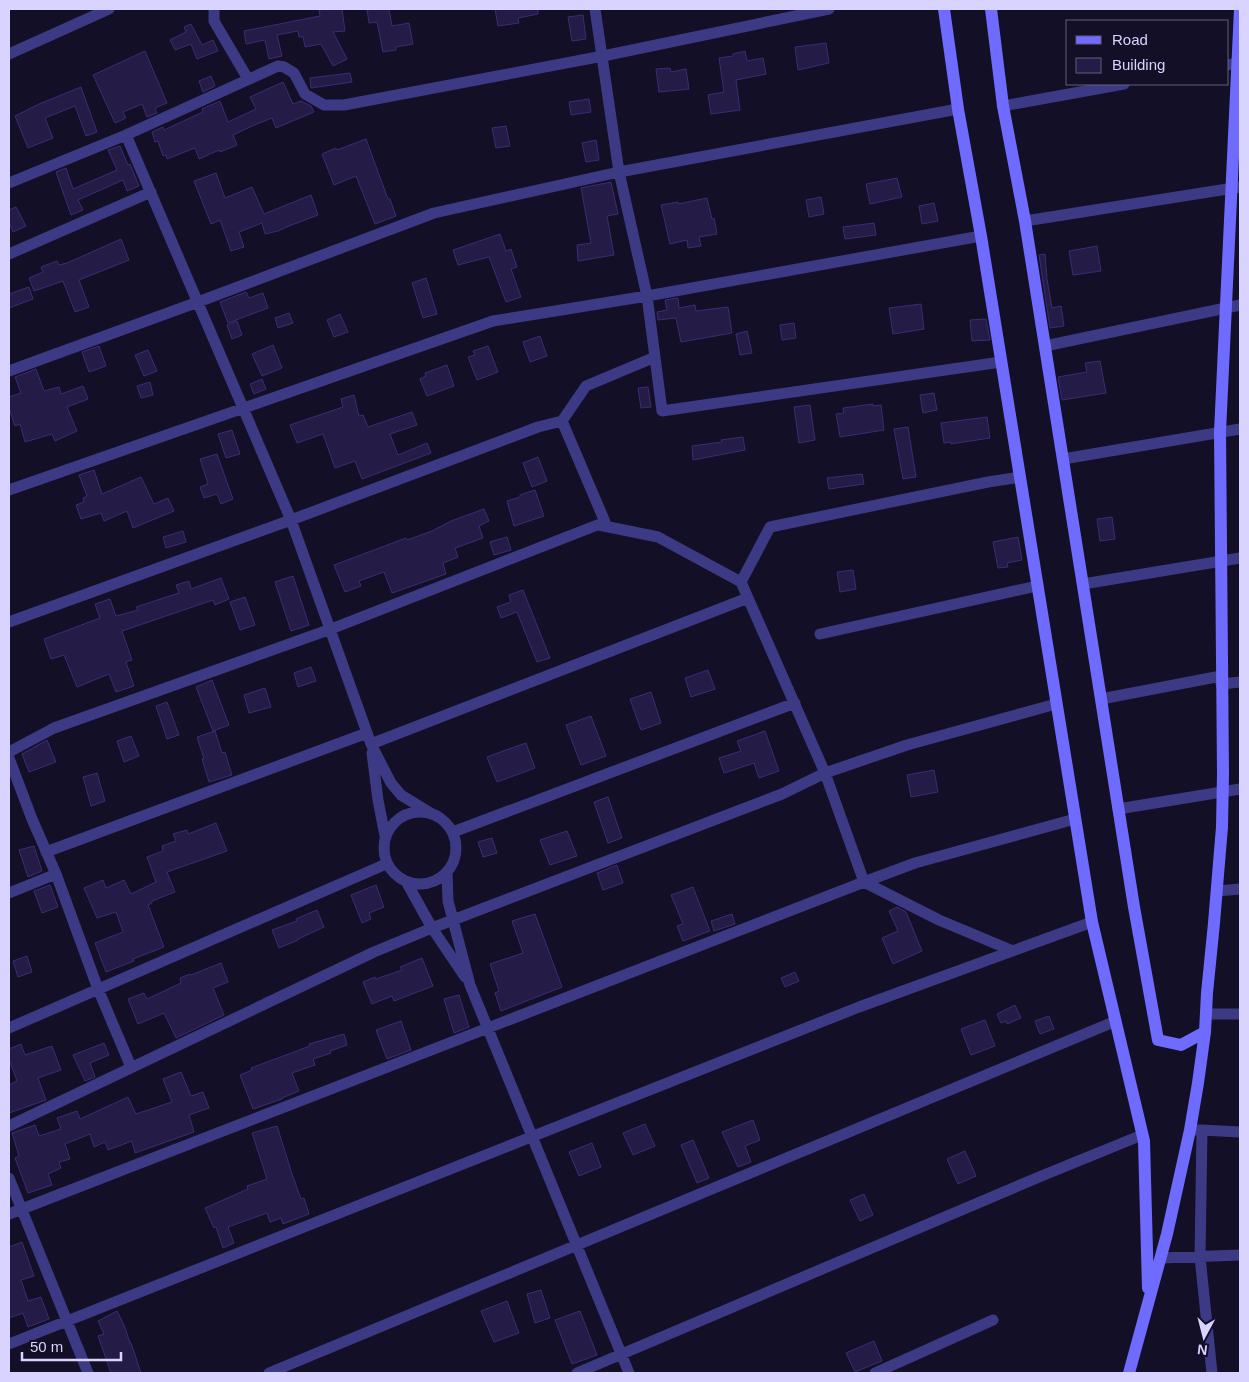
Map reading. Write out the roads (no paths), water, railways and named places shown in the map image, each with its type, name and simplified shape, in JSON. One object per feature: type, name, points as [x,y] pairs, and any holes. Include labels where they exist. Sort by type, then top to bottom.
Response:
[{"type":"main road","points":[[944,9],[958,109],[981,236],[1092,922],[1142,1135],[1149,1301]]},
{"type":"main road","points":[[991,9],[1003,106],[1025,221],[1118,809],[1158,1040],[1181,1045],[1205,1032]]},
{"type":"main road","points":[[1129,1373],[1196,1130],[1217,891],[1222,792],[1220,432],[1226,308],[1236,188],[1235,63],[1240,9]]},
{"type":"street","points":[[9,54],[109,9]]},
{"type":"street","points":[[214,9],[214,21],[248,79]]},
{"type":"street","points":[[595,9],[619,172],[647,296],[662,411],[1001,362]]},
{"type":"street","points":[[9,183],[126,135],[242,84],[248,79],[278,66],[294,73],[305,94],[324,105],[344,105],[603,56],[830,9]]},
{"type":"street","points":[[1003,106],[1118,85]]},
{"type":"street","points":[[9,370],[198,302],[434,213],[619,172],[958,109]]},
{"type":"street","points":[[126,135],[291,520],[371,744],[391,784],[401,795],[444,821],[453,832],[457,846],[454,860],[447,873],[435,882],[421,885],[407,883],[395,875],[386,864],[383,850],[385,836],[378,800],[371,744]]},
{"type":"street","points":[[1025,221],[1236,188]]},
{"type":"street","points":[[9,254],[151,192]]},
{"type":"street","points":[[9,490],[493,321],[647,296],[981,236]]},
{"type":"street","points":[[1045,346],[1240,306]]},
{"type":"street","points":[[9,622],[538,428],[562,421],[586,386],[655,357]]},
{"type":"street","points":[[9,752],[54,728],[331,629],[605,522],[562,421]]},
{"type":"street","points":[[1063,459],[1240,429]]},
{"type":"street","points":[[741,582],[770,527],[1020,477]]},
{"type":"street","points":[[599,525],[658,537],[741,582],[825,773],[864,882],[939,920],[1013,951]]},
{"type":"street","points":[[1083,584],[1240,558]]},
{"type":"street","points":[[820,634],[1037,586]]},
{"type":"street","points":[[371,744],[748,598]]},
{"type":"street","points":[[1101,699],[1221,680],[1240,682]]},
{"type":"street","points":[[453,832],[795,703]]},
{"type":"street","points":[[9,1126],[374,952],[432,928],[782,794],[825,773],[908,745],[1056,704]]},
{"type":"street","points":[[46,852],[367,733]]},
{"type":"street","points":[[9,758],[130,1067]]},
{"type":"street","points":[[1118,809],[1240,789]]},
{"type":"street","points":[[385,836],[392,823],[404,815],[418,811],[432,814]]},
{"type":"street","points":[[9,1214],[864,882],[916,864],[1075,820]]},
{"type":"street","points":[[9,1028],[386,864]]},
{"type":"street","points":[[447,873],[448,900],[470,985],[629,1373]]},
{"type":"street","points":[[9,893],[56,874]]},
{"type":"street","points":[[407,883],[432,928],[470,985]]},
{"type":"street","points":[[1217,891],[1240,889]]},
{"type":"street","points":[[9,1344],[859,1007],[1092,922]]},
{"type":"street","points":[[1206,1014],[1240,1014]]},
{"type":"street","points":[[269,1373],[1116,1021]]},
{"type":"street","points":[[1212,1373],[1200,1257],[1196,1130],[1240,1132]]},
{"type":"street","points":[[577,1373],[1020,1184],[1142,1135]]},
{"type":"street","points":[[9,1178],[88,1373]]},
{"type":"street","points":[[1161,1258],[1240,1255]]},
{"type":"street","points":[[875,1373],[993,1320]]}]
